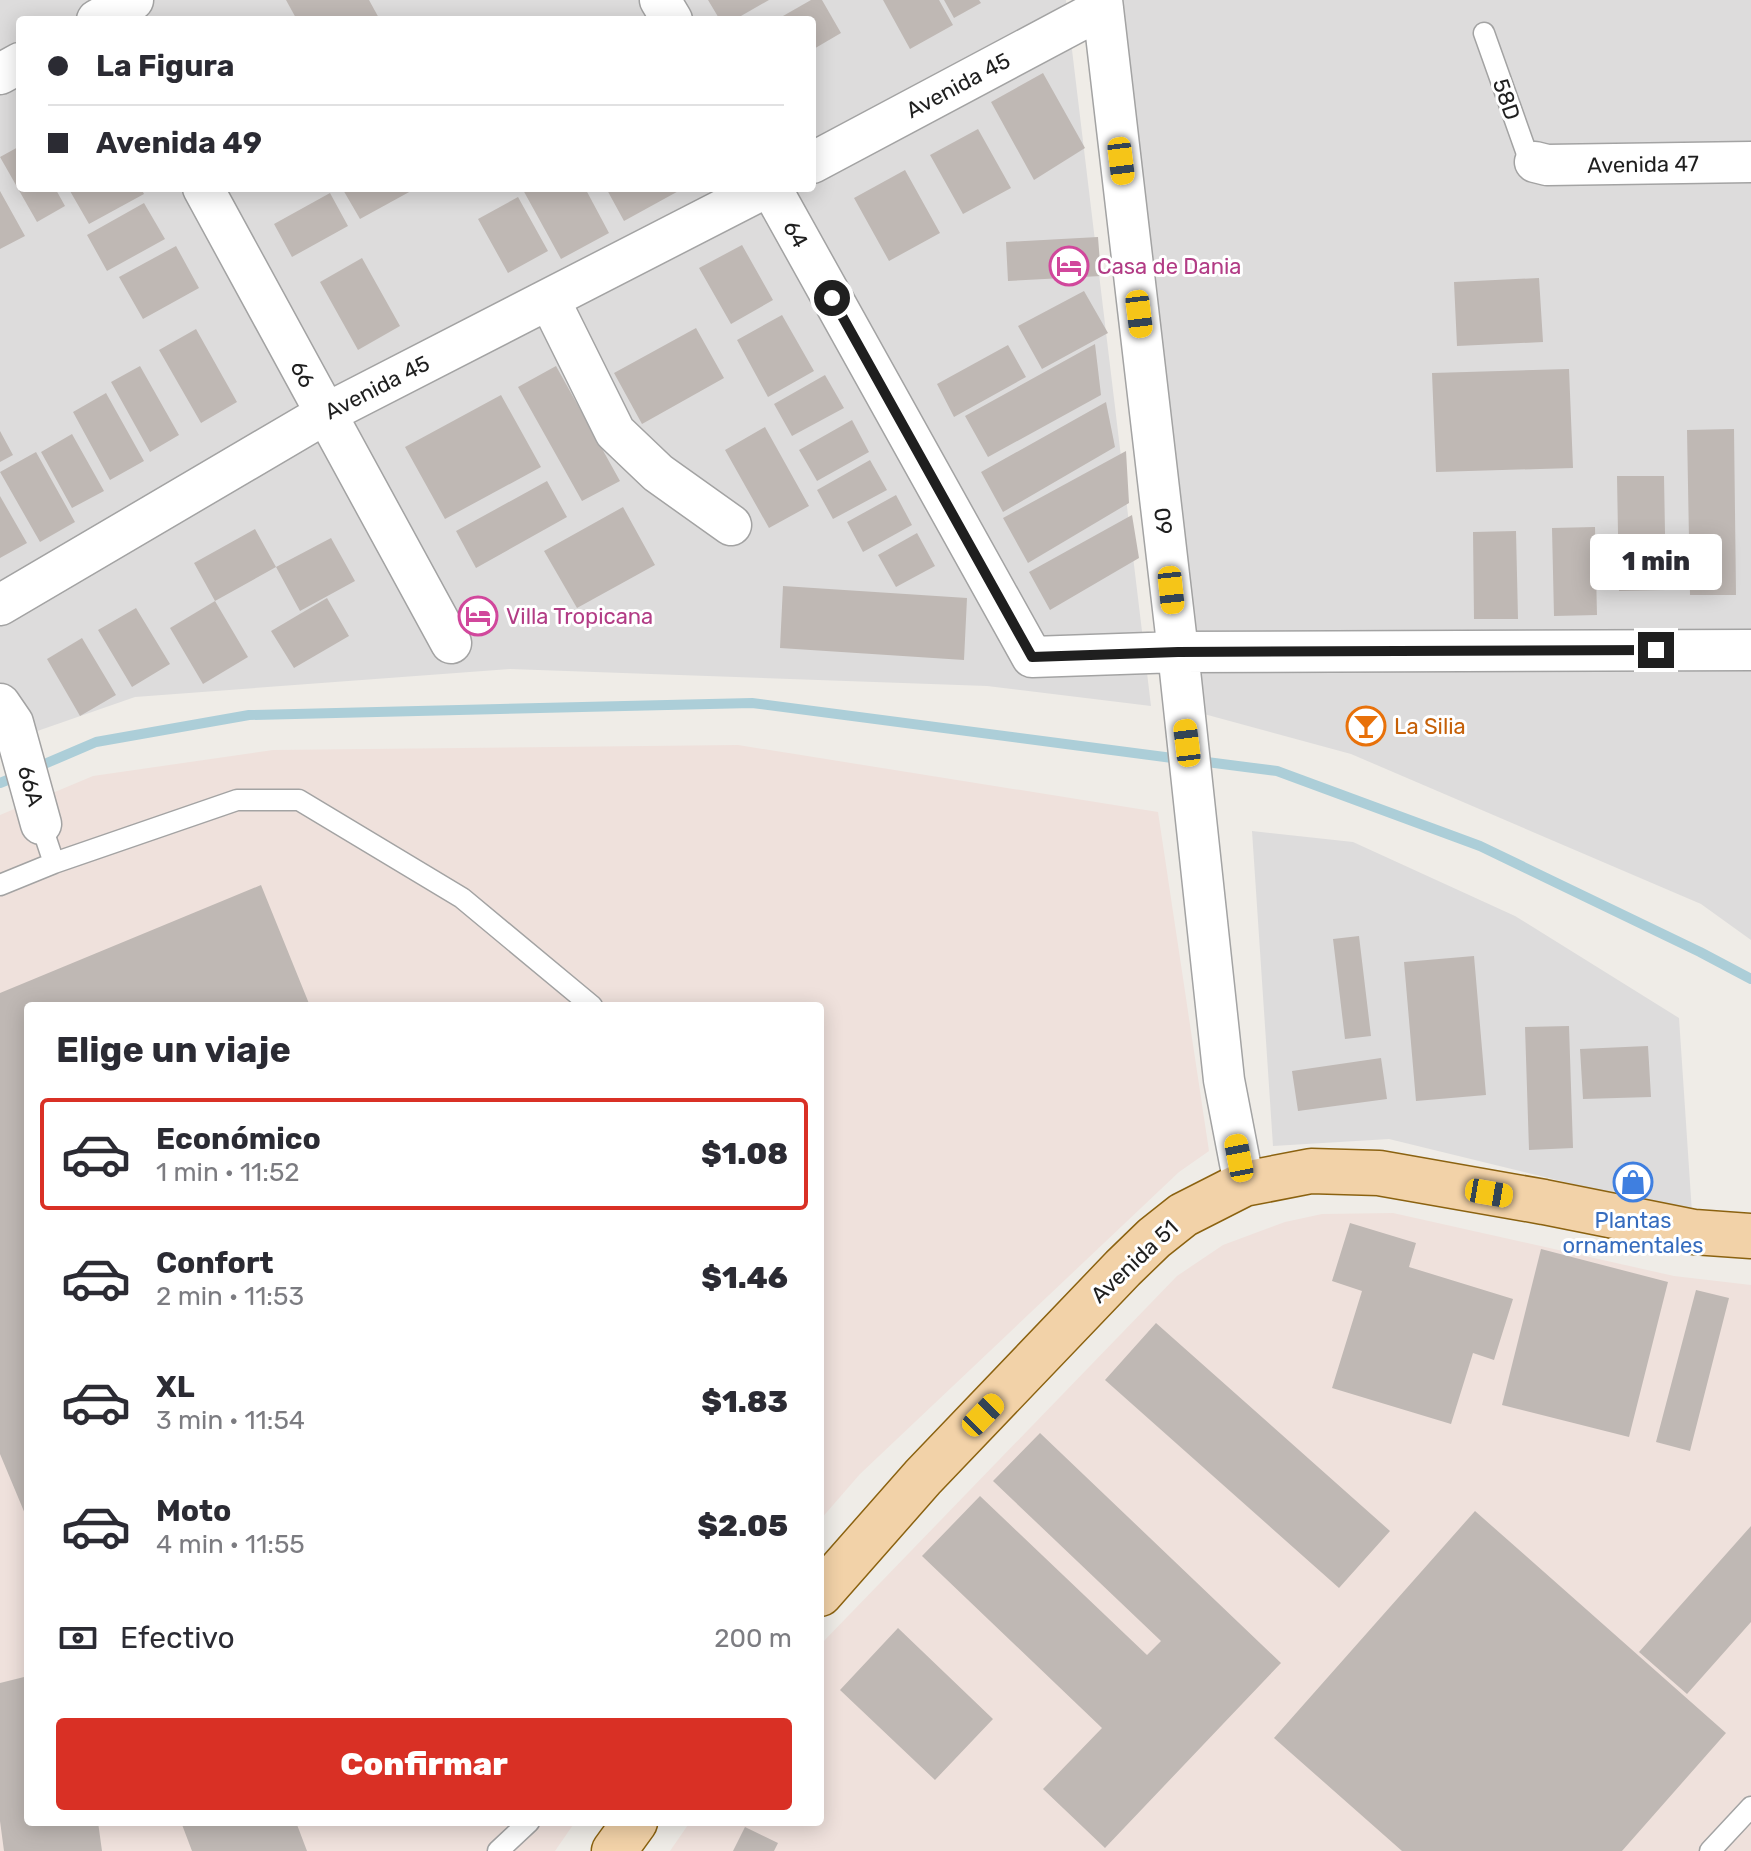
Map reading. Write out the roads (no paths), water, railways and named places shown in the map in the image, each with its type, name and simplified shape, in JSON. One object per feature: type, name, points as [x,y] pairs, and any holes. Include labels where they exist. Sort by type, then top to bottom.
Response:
[{"type":"main road","name":"Avenida 51","points":[[824,1589],[923,1477],[1154,1238],[1183,1215],[1244,1184],[1311,1171],[1379,1173],[1694,1232],[1751,1236]]},
{"type":"main road","points":[[614,1851],[632,1826]]},
{"type":"street","name":"Avenida 45","points":[[816,161],[1102,4]]},
{"type":"street","name":"60","points":[[1102,4],[1178,652],[1224,1080],[1244,1184]]},
{"type":"street","name":"Avenida 47","points":[[1535,162],[1547,165],[1751,162]]},
{"type":"street","name":"66","points":[[205,192],[451,643]]},
{"type":"street","name":"Avenida 45","points":[[0,605],[325,414],[757,192]]},
{"type":"street","name":"64","points":[[773,192],[1032,657],[1178,652]]},
{"type":"street","points":[[549,299],[615,432],[658,473],[731,525]]},
{"type":"street","points":[[1178,652],[1751,650]]},
{"type":"street","name":"66A","points":[[6,714],[41,824]]},
{"type":"lane","name":"58D","points":[[1484,33],[1527,154],[1535,162]]},
{"type":"lane","points":[[0,885],[54,863],[237,800],[299,800],[462,898],[587,1002]]},
{"type":"lane","points":[[41,824],[54,863]]},
{"type":"lane","points":[[1710,1851],[1751,1807]]},
{"type":"lane","points":[[498,1851],[525,1826]]},
{"type":"waterway","points":[[35,768],[96,742],[249,715],[752,703],[1180,759]]},
{"type":"waterway","points":[[1199,761],[1277,771],[1480,846],[1751,979]]},
{"type":"waterway","points":[[0,783],[20,775]]},
{"type":"place","name":"Casa de Dania","points":[[1069,266]]},
{"type":"place","name":"Villa Tropicana","points":[[478,616]]},
{"type":"place","name":"La Silia","points":[[1366,726]]},
{"type":"place","name":"Plantas ornamentales","points":[[1633,1182]]}]
